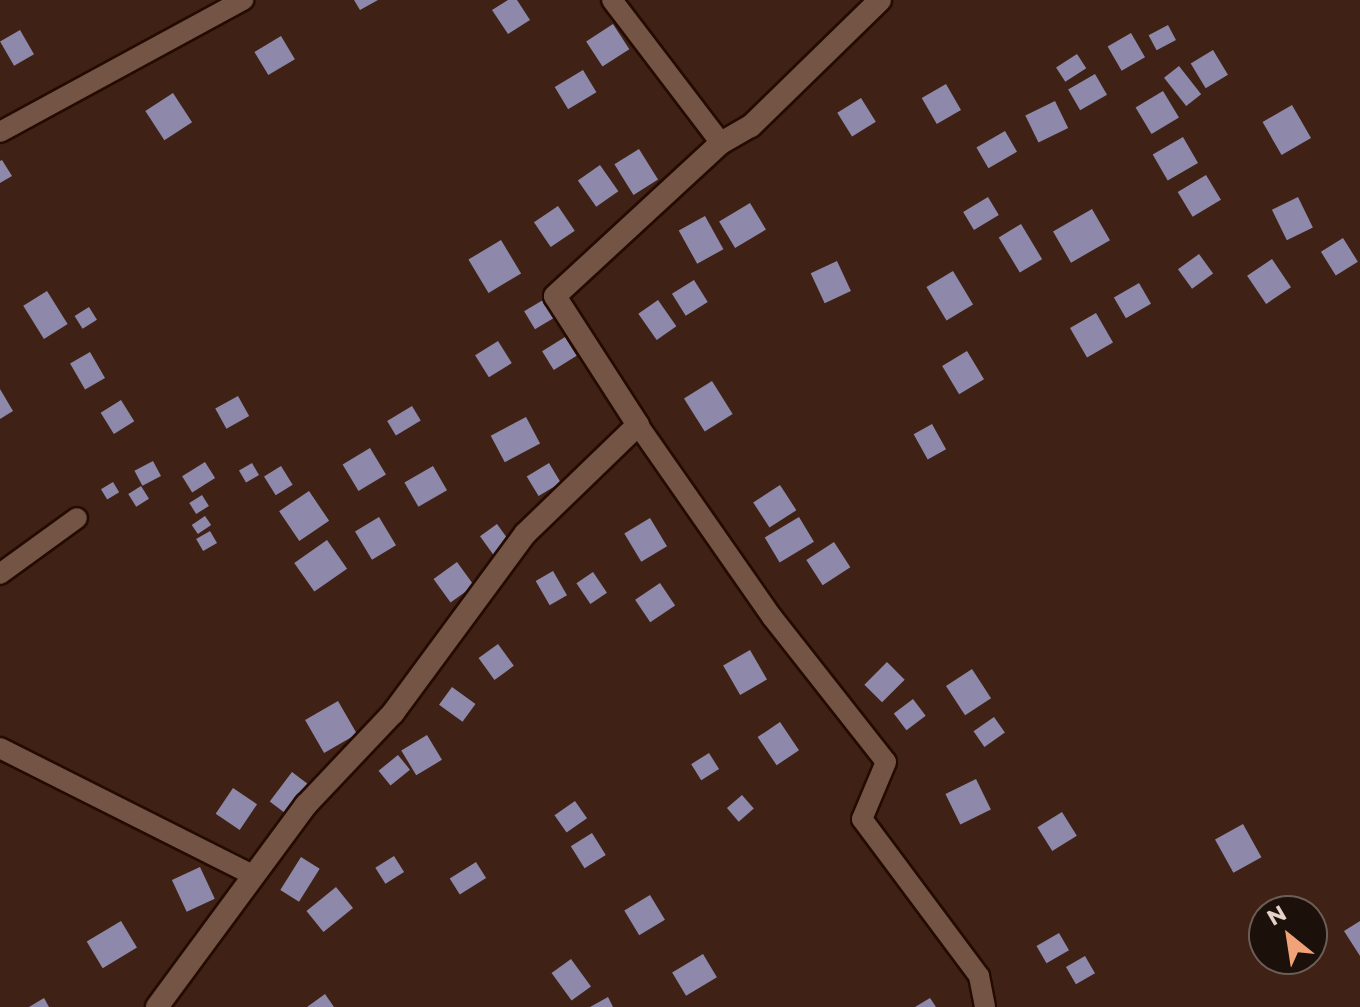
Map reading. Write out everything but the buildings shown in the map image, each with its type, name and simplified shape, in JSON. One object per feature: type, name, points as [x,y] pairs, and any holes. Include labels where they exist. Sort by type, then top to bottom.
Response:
[{"type":"street","points":[[4,123],[243,0]]},
{"type":"street","points":[[612,0],[721,143]]},
{"type":"street","points":[[880,0],[751,126],[721,143],[555,296],[638,425],[772,617],[886,762],[862,819],[979,976],[985,1007]]},
{"type":"street","points":[[157,1007],[253,875],[393,713],[525,534],[638,425]]},
{"type":"street","points":[[0,574],[77,518]]},
{"type":"street","points":[[0,748],[253,875]]}]
